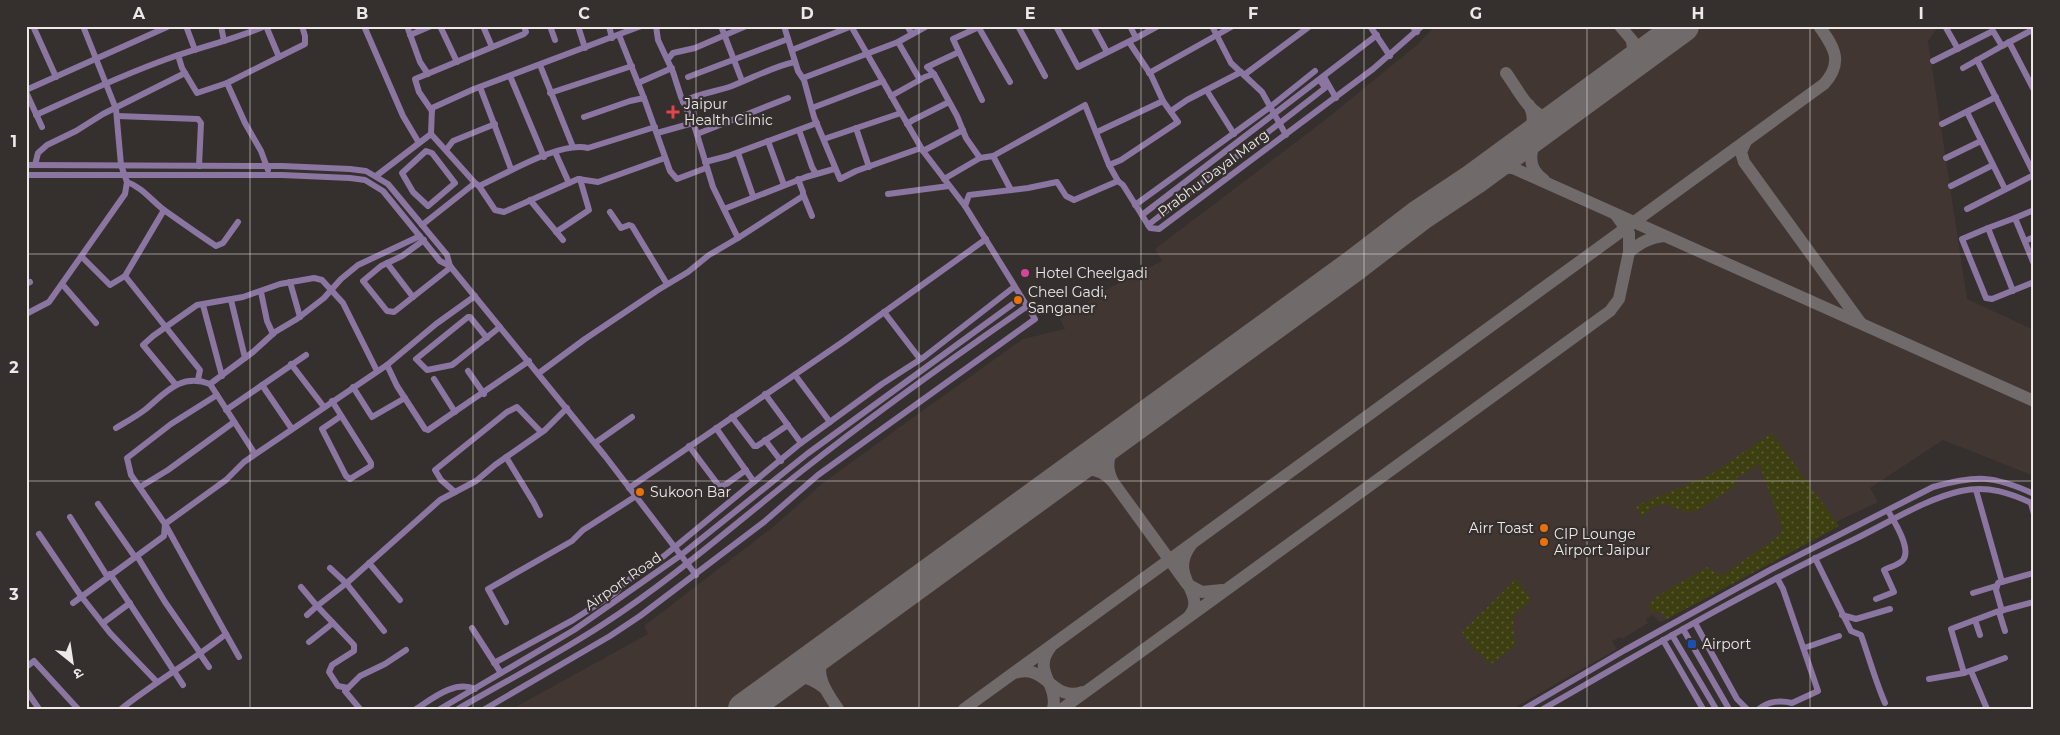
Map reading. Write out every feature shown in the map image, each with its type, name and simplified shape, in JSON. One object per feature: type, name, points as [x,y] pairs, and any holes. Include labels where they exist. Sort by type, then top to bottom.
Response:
[{"type":"street","points":[[32,26],[56,77]]},
{"type":"street","points":[[186,26],[194,50]]},
{"type":"street","points":[[221,26],[224,41]]},
{"type":"street","points":[[36,115],[106,83],[178,55],[240,37],[266,26],[279,57]]},
{"type":"street","points":[[178,55],[184,73],[197,93],[227,83],[305,44],[302,26]]},
{"type":"street","points":[[364,26],[403,116],[419,143]]},
{"type":"street","points":[[407,26],[420,62],[428,74]]},
{"type":"street","points":[[410,35],[431,26]]},
{"type":"street","points":[[440,26],[457,62]]},
{"type":"street","points":[[483,26],[492,47]]},
{"type":"street","points":[[432,111],[419,92],[415,79],[525,33],[524,26]]},
{"type":"street","points":[[550,26],[555,40]]},
{"type":"street","points":[[578,26],[585,48]]},
{"type":"street","points":[[608,26],[632,66],[670,171],[677,179],[706,165],[817,123]]},
{"type":"street","points":[[641,26],[480,87],[432,108],[431,134],[477,185],[495,210],[504,212],[580,179],[598,182],[665,158]]},
{"type":"street","points":[[656,26],[658,40],[672,68],[683,102],[693,123],[713,187],[738,238]]},
{"type":"street","points":[[721,26],[742,81]]},
{"type":"street","points":[[668,59],[673,53],[695,48],[746,26]]},
{"type":"street","points":[[784,26],[817,123],[834,169],[840,179],[869,167],[922,150],[963,130]]},
{"type":"street","points":[[485,709],[610,636],[696,575],[764,522],[818,475],[1035,319],[964,206],[922,150],[852,26],[792,50]]},
{"type":"street","points":[[907,26],[912,34]]},
{"type":"street","points":[[803,78],[898,42],[927,26]]},
{"type":"street","points":[[1018,26],[1045,76]]},
{"type":"street","points":[[1056,26],[1078,67],[1158,26]]},
{"type":"street","points":[[1093,26],[1107,52]]},
{"type":"street","points":[[1130,26],[1136,38]]},
{"type":"street","points":[[1212,26],[1232,63],[1262,92],[1286,135]]},
{"type":"street","points":[[1149,73],[1233,26]]},
{"type":"street","points":[[1171,111],[1187,100],[1243,74],[1310,26]]},
{"type":"street","points":[[1370,26],[1390,56]]},
{"type":"street","points":[[1412,26],[1420,29]]},
{"type":"street","points":[[1945,26],[1958,49]]},
{"type":"street","points":[[26,314],[48,302],[82,257],[125,194],[127,182],[121,165],[116,112],[86,27]]},
{"type":"street","points":[[42,127],[26,91],[167,27]]},
{"type":"street","points":[[982,100],[953,39],[980,27],[1010,82]]},
{"type":"street","name":"Prabhu Dayal Marg","points":[[993,156],[1085,105],[1118,181],[1123,185],[1150,228],[1159,229],[1336,98],[1390,56],[1420,29]]},
{"type":"street","points":[[1933,61],[1992,29],[2002,46]]},
{"type":"street","points":[[1963,68],[2034,29]]},
{"type":"street","points":[[1142,215],[1377,35]]},
{"type":"street","points":[[688,77],[788,39]]},
{"type":"street","points":[[898,42],[920,80]]},
{"type":"street","points":[[1110,165],[1121,160],[1178,122],[1129,42]]},
{"type":"street","points":[[2010,42],[2034,90]]},
{"type":"street","points":[[959,52],[927,67],[934,74],[980,158]]},
{"type":"street","points":[[1968,209],[2034,175],[1977,60]]},
{"type":"street","points":[[683,102],[785,63],[795,62]]},
{"type":"street","points":[[540,65],[573,147]]},
{"type":"street","points":[[550,92],[632,66]]},
{"type":"street","points":[[638,82],[672,68]]},
{"type":"street","points":[[1135,205],[1234,134],[1315,71]]},
{"type":"street","points":[[116,112],[184,73]]},
{"type":"street","points":[[892,96],[934,74]]},
{"type":"street","points":[[510,76],[544,157]]},
{"type":"street","points":[[1322,79],[1336,98]]},
{"type":"street","points":[[1148,225],[1280,125],[1325,88],[1322,79]]},
{"type":"street","points":[[812,108],[883,82]]},
{"type":"street","points":[[227,83],[245,123],[268,166],[268,175]]},
{"type":"street","points":[[480,87],[511,170]]},
{"type":"street","points":[[1207,91],[1234,134]]},
{"type":"street","points":[[1942,124],[1996,97]]},
{"type":"street","points":[[584,117],[644,98]]},
{"type":"street","points":[[696,134],[788,98]]},
{"type":"street","points":[[908,124],[948,102]]},
{"type":"street","points":[[1097,132],[1164,102]]},
{"type":"street","points":[[35,165],[38,153],[47,145],[76,131],[103,114],[116,112],[198,119],[201,123],[199,166]]},
{"type":"street","points":[[1967,112],[2005,189]]},
{"type":"street","points":[[824,139],[901,113]]},
{"type":"street","points":[[422,225],[477,185],[556,152],[573,147],[588,148],[656,130],[693,123]]},
{"type":"street","points":[[446,150],[453,141],[495,124]]},
{"type":"street","points":[[856,128],[869,167]]},
{"type":"street","points":[[799,130],[816,174]]},
{"type":"street","points":[[376,176],[431,134]]},
{"type":"street","points":[[768,141],[784,185]]},
{"type":"street","points":[[1946,158],[1982,141]]},
{"type":"street","points":[[426,151],[432,153],[454,181],[455,185],[428,206],[415,194],[402,173],[426,151]]},
{"type":"street","points":[[556,152],[569,183]]},
{"type":"street","points":[[738,153],[753,196]]},
{"type":"street","points":[[944,179],[980,158],[993,156],[1011,190]]},
{"type":"street","points":[[445,169],[454,160]]},
{"type":"street","points":[[1950,186],[1993,165]]},
{"type":"street","points":[[26,166],[268,166],[350,169],[366,171],[376,176],[388,184],[447,255],[451,266],[595,443],[696,575]]},
{"type":"street","points":[[724,209],[753,196],[834,169]]},
{"type":"street","points":[[26,174],[268,175],[350,178],[370,182],[383,191],[440,261],[451,266]]},
{"type":"street","points":[[556,232],[589,210],[580,179]]},
{"type":"street","points":[[798,180],[812,216]]},
{"type":"street","points":[[964,206],[968,195],[1056,182],[1066,196],[1074,200],[1118,181]]},
{"type":"street","points":[[127,182],[141,188],[146,196],[164,210],[216,246],[223,243],[238,222]]},
{"type":"street","points":[[888,194],[949,186]]},
{"type":"street","points":[[403,202],[415,194]]},
{"type":"street","points":[[539,373],[585,339],[803,194]]},
{"type":"street","points":[[530,200],[563,240]]},
{"type":"street","points":[[82,257],[110,285],[125,276],[164,210]]},
{"type":"street","points":[[2033,284],[1992,299],[1986,298],[1962,239],[2034,210]]},
{"type":"street","points":[[610,212],[620,227],[632,226],[667,284]]},
{"type":"street","points":[[2015,218],[2034,264]]},
{"type":"street","points":[[1988,228],[2013,290]]},
{"type":"street","points":[[2025,241],[2034,237]]},
{"type":"street","points":[[422,238],[402,256],[387,263],[363,281],[364,285],[390,312],[394,312],[451,266]]},
{"type":"street","points":[[210,384],[273,334],[300,317],[358,265],[422,238]]},
{"type":"street","points":[[629,488],[795,375],[986,239]]},
{"type":"street","points":[[387,263],[413,297]]},
{"type":"street","points":[[125,276],[200,370],[198,380]]},
{"type":"street","points":[[176,385],[143,345],[165,327],[197,305],[231,300],[261,292],[280,284],[314,278],[322,280],[350,315],[377,371]]},
{"type":"street","points":[[290,282],[300,317]]},
{"type":"street","points":[[62,284],[96,323]]},
{"type":"street","points":[[494,663],[573,620],[601,600],[615,593],[624,584],[675,547],[801,443],[920,359],[1014,287]]},
{"type":"street","points":[[261,292],[268,322],[273,334]]},
{"type":"street","points":[[164,524],[226,480],[255,454],[387,365],[436,324],[475,296]]},
{"type":"street","name":"Airport Road","points":[[440,709],[574,630],[681,555],[807,454],[1021,298]]},
{"type":"street","points":[[231,300],[245,358]]},
{"type":"street","points":[[203,304],[222,376]]},
{"type":"street","name":"Airport Road","points":[[458,709],[602,625],[686,562],[805,468],[1026,307]]},
{"type":"street","points":[[884,312],[920,359]]},
{"type":"street","points":[[487,338],[468,317],[416,359],[427,370],[452,365],[487,338],[500,327]]},
{"type":"street","points":[[226,410],[306,355]]},
{"type":"street","points":[[387,365],[405,398],[427,430],[484,394],[529,361]]},
{"type":"street","points":[[291,364],[324,407]]},
{"type":"street","points":[[468,371],[484,394]]},
{"type":"street","points":[[795,375],[830,422]]},
{"type":"street","points":[[434,379],[454,412]]},
{"type":"street","points":[[116,428],[145,409],[163,392],[176,385],[198,380],[210,384],[255,454]]},
{"type":"street","points":[[262,385],[292,429]]},
{"type":"street","points":[[353,387],[372,417],[405,398]]},
{"type":"street","points":[[217,394],[171,424],[127,458],[130,475],[164,524],[239,656]]},
{"type":"street","points":[[765,394],[801,443]]},
{"type":"street","points":[[332,401],[341,416],[371,466],[350,479],[346,476],[322,429],[341,416]]},
{"type":"street","points":[[455,492],[441,480],[435,470],[507,412],[517,407],[541,432]]},
{"type":"street","points":[[307,615],[440,500],[476,481],[541,432],[567,408]]},
{"type":"street","points":[[595,443],[632,417]]},
{"type":"street","points":[[732,418],[754,446],[788,425]]},
{"type":"street","points":[[140,487],[168,470],[234,422]]},
{"type":"street","points":[[716,428],[754,482]]},
{"type":"street","points":[[765,440],[781,461]]},
{"type":"street","points":[[690,446],[718,486],[725,484],[746,470]]},
{"type":"street","points":[[506,457],[540,516]]},
{"type":"street","points":[[1524,709],[1672,624],[1814,548],[1934,487],[1958,480],[1987,477],[2010,483],[2034,494]]},
{"type":"street","points":[[1543,709],[1663,640],[1777,578],[1937,499],[1962,491],[1993,489],[2009,493],[2033,504],[2034,514]]},
{"type":"street","points":[[1976,490],[2002,582]]},
{"type":"street","points":[[506,622],[488,589],[572,541],[583,530],[636,496]]},
{"type":"street","points":[[98,504],[136,556],[209,667]]},
{"type":"street","points":[[1876,599],[1894,592],[1884,570],[1901,562],[1904,557],[1904,539],[1888,511]]},
{"type":"street","points":[[70,517],[130,603],[146,631],[183,685]]},
{"type":"street","points":[[73,603],[164,536],[164,524]]},
{"type":"street","points":[[39,534],[81,596],[133,659],[157,682]]},
{"type":"street","points":[[1814,548],[1816,558],[1842,615],[1851,631],[1861,634],[1870,659],[1872,672],[1885,703]]},
{"type":"street","points":[[369,563],[400,600]]},
{"type":"street","points":[[330,568],[346,583],[384,631]]},
{"type":"street","points":[[1973,593],[2034,573]]},
{"type":"street","points":[[1759,709],[1764,705],[1782,701],[1792,703],[1818,691],[1804,648],[1777,578]]},
{"type":"street","points":[[1996,586],[2004,631]]},
{"type":"street","points":[[301,587],[354,645],[354,649],[332,665],[329,672],[338,686],[348,688]]},
{"type":"street","points":[[1987,709],[1968,672],[1951,629],[2034,602]]},
{"type":"street","points":[[103,623],[130,603]]},
{"type":"street","points":[[1842,615],[1856,619],[1890,609]]},
{"type":"street","points":[[1975,620],[1980,635]]},
{"type":"street","points":[[309,642],[333,623]]},
{"type":"street","points":[[1695,623],[1737,698],[1747,709]]},
{"type":"street","points":[[1672,624],[1730,709]]},
{"type":"street","points":[[472,628],[502,673]]},
{"type":"street","points":[[1678,632],[1716,709]]},
{"type":"street","points":[[121,709],[226,634]]},
{"type":"street","points":[[1804,648],[1839,636]]},
{"type":"street","points":[[1663,640],[1703,709]]},
{"type":"street","points":[[360,709],[345,691],[360,676],[385,664],[406,650]]},
{"type":"street","points":[[1929,679],[1968,672],[2005,658]]},
{"type":"street","points":[[26,667],[34,661],[78,709]]},
{"type":"street","points":[[416,709],[455,686],[468,686],[475,689]]},
{"type":"street","points":[[26,690],[39,709]]},
{"type":"shaded area","points":[[1435,26],[1939,26],[1928,41],[1967,299],[2034,330],[2034,476],[1943,440],[1870,488],[1878,502],[1836,522],[1839,526],[1661,622],[1653,615],[1646,619],[1648,623],[1622,639],[1620,637],[1612,641],[1617,649],[1512,709],[512,709],[648,634],[644,626],[773,527],[823,483],[900,427],[1023,339],[1065,329],[1060,319],[1111,287],[1162,261],[1155,249],[1325,120],[1418,44]]},
{"type":"shaded area","points":[[1772,433],[1839,526],[1667,619],[1660,611],[1655,613],[1649,609],[1650,604],[1656,597],[1707,567],[1723,575],[1780,535],[1782,526],[1759,464],[1735,479],[1737,485],[1698,510],[1687,512],[1663,504],[1652,507],[1642,518],[1636,506],[1708,476]]},
{"type":"shaded area","points":[[1516,579],[1531,600],[1513,616],[1515,646],[1491,664],[1471,646],[1462,632]]},
{"type":"taxiway","points":[[1620,26],[1636,45],[1655,47]]},
{"type":"taxiway","points":[[964,709],[1824,84],[1834,69],[1835,55],[1829,41],[1819,26]]},
{"type":"taxiway","points":[[1632,42],[1633,62]]},
{"type":"taxiway","points":[[1506,73],[1528,105],[1534,110],[1546,117],[1565,113]]},
{"type":"taxiway","points":[[1510,151],[1526,136],[1532,125],[1532,112],[1529,105]]},
{"type":"taxiway","points":[[1544,180],[1533,166],[1532,150],[1540,134],[1552,121]]},
{"type":"taxiway","points":[[1746,141],[1741,152],[1744,162],[1860,322]]},
{"type":"taxiway","points":[[1474,179],[1494,168],[1513,168],[2034,401]]},
{"type":"taxiway","points":[[1062,709],[1610,311],[1619,299],[1629,252],[1629,233],[1616,215]]},
{"type":"taxiway","points":[[1629,252],[1645,241],[1664,236]]},
{"type":"taxiway","points":[[1121,436],[1110,452],[1108,464],[1113,482],[1187,584],[1202,592],[1222,590]]},
{"type":"taxiway","points":[[1061,478],[1081,470],[1095,470],[1107,476],[1113,482]]},
{"type":"taxiway","points":[[1190,615],[1194,607],[1194,599],[1183,566],[1185,556],[1191,545]]},
{"type":"taxiway","points":[[838,709],[822,681],[820,672],[824,656],[840,638]]},
{"type":"taxiway","points":[[1050,648],[1045,656],[1044,664],[1053,692],[1053,709]]},
{"type":"taxiway","points":[[1014,673],[1025,671],[1034,673],[1064,692],[1072,694],[1083,692]]},
{"type":"taxiway","points":[[764,694],[786,680],[800,677],[808,678],[824,688]]},
{"type":"runway","points":[[744,709],[1352,267],[1420,215],[1474,179],[1683,26]]},
{"type":"place","name":"Jaipur Health Clinic","points":[[673,112]]},
{"type":"place","name":"Hotel Cheelgadi","points":[[1025,273]]},
{"type":"place","name":"Cheel Gadi, Sanganer","points":[[1018,300]]},
{"type":"place","name":"Sukoon Bar","points":[[640,492]]},
{"type":"place","name":"Airr Toast","points":[[1544,528]]},
{"type":"place","name":"CIP Lounge Airport Jaipur","points":[[1544,542]]},
{"type":"place","name":"Airport","points":[[1692,644]]}]
